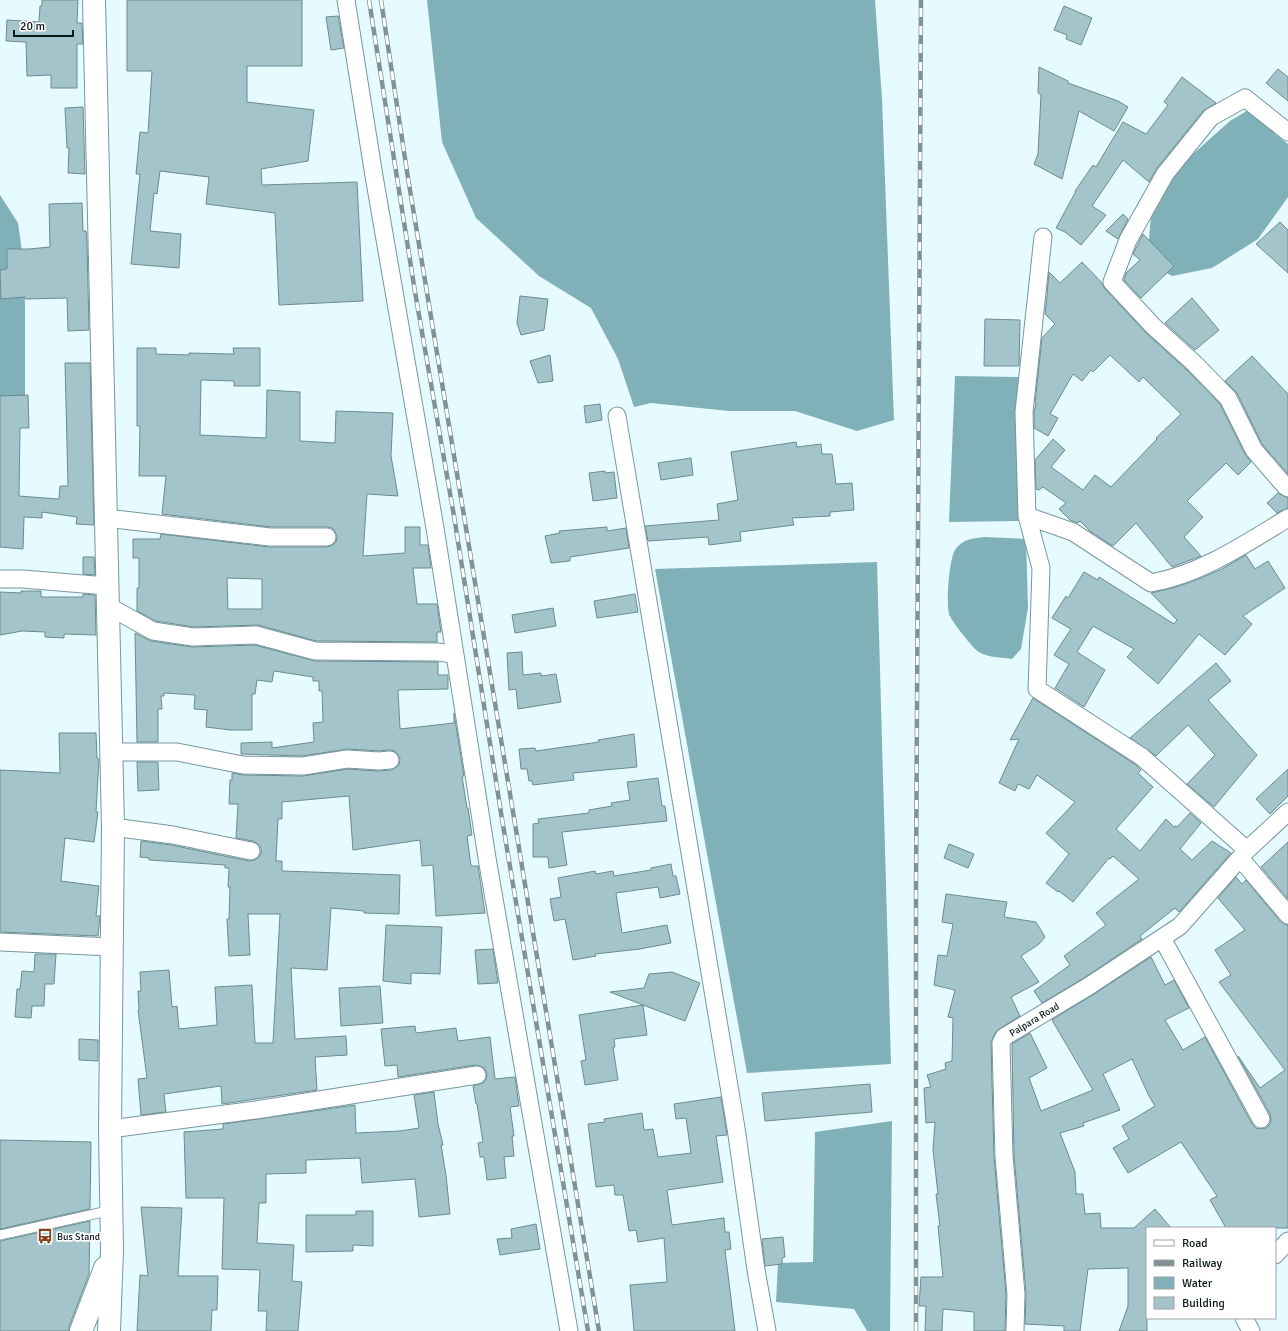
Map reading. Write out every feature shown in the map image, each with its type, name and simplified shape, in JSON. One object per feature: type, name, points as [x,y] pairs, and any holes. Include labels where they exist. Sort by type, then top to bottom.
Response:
[{"type":"main road","points":[[94,0],[113,827],[110,1129],[112,1250],[109,1331]]},
{"type":"main road","points":[[81,1331],[112,1250]]},
{"type":"street","points":[[346,0],[374,176],[435,528],[489,872],[569,1331]]},
{"type":"street","points":[[1288,132],[1245,98],[1211,118],[1165,174],[1128,240],[1112,282],[1153,326],[1195,364],[1228,398],[1254,450],[1288,488]]},
{"type":"street","points":[[1043,237],[1024,412],[1027,516],[1041,568],[1037,689],[1142,757],[1244,854],[1288,915]]},
{"type":"street","points":[[617,416],[736,1128],[756,1270],[767,1331]]},
{"type":"street","points":[[1027,516],[1073,532],[1151,583],[1170,580],[1189,573],[1240,547],[1288,518]]},
{"type":"street","points":[[106,518],[270,536],[327,537]]},
{"type":"street","points":[[0,579],[23,579],[107,596],[153,631],[193,637],[256,635],[315,651],[437,652],[454,654]]},
{"type":"street","points":[[111,752],[177,752],[243,765],[303,766],[346,759],[379,761],[390,760]]},
{"type":"street","name":"Palpara Road","points":[[1015,1331],[1016,1294],[1004,1156],[1001,1043],[1004,1037],[1089,986],[1180,926],[1244,854],[1288,812]]},
{"type":"street","points":[[113,827],[173,835],[251,851]]},
{"type":"street","points":[[1162,938],[1261,1119]]},
{"type":"street","points":[[0,942],[112,947]]},
{"type":"street","points":[[110,1129],[256,1110],[477,1075]]},
{"type":"street","points":[[1276,1254],[1288,1241]]},
{"type":"street","points":[[1245,1319],[1252,1331]]},
{"type":"lane","points":[[0,1235],[112,1210]]},
{"type":"water","points":[[427,0],[875,0],[882,99],[894,420],[857,431],[795,411],[729,411],[651,403],[634,407],[618,359],[591,308],[539,276],[476,218],[442,142]]},
{"type":"water","points":[[1250,109],[1276,135],[1288,144],[1288,197],[1258,239],[1212,268],[1172,276],[1155,266],[1149,239],[1151,215],[1162,191],[1184,162],[1230,121]]},
{"type":"water","points":[[0,195],[18,223],[22,251],[25,305],[25,396],[0,420]]},
{"type":"water","points":[[955,376],[1022,377],[1024,521],[949,522]]},
{"type":"water","points":[[985,537],[1026,539],[1028,608],[1021,649],[1012,659],[990,656],[976,650],[953,622],[949,614],[949,581],[951,563],[955,550],[965,541]]},
{"type":"water","points":[[877,562],[891,1064],[747,1073],[655,569]]},
{"type":"water","points":[[892,1121],[890,1331],[867,1331],[854,1309],[776,1302],[778,1263],[813,1262],[815,1132]]},
{"type":"building","points":[[42,0],[78,0],[77,23],[82,23],[83,44],[77,44],[77,88],[51,88],[51,75],[27,76],[26,42],[6,41],[7,20],[39,22]]},
{"type":"building","points":[[127,0],[302,0],[302,66],[247,66],[247,102],[314,110],[308,161],[261,169],[262,185],[357,182],[363,301],[279,305],[275,213],[206,204],[209,177],[160,171],[157,194],[154,193],[150,231],[181,234],[179,268],[131,264],[140,174],[136,174],[140,132],[148,133],[152,71],[127,71]]},
{"type":"building","points":[[1064,6],[1092,18],[1081,45],[1066,39],[1067,35],[1054,30]]},
{"type":"building","points":[[338,16],[344,48],[331,50],[326,17]]},
{"type":"building","points":[[1039,67],[1068,81],[1068,83],[1118,101],[1128,107],[1114,131],[1079,111],[1062,179],[1034,164],[1038,154],[1041,95],[1038,93]]},
{"type":"building","points":[[1278,69],[1288,77],[1288,101],[1266,83]]},
{"type":"building","points":[[1182,77],[1216,103],[1203,111],[1157,168],[1149,182],[1123,160],[1092,206],[1106,215],[1081,245],[1065,232],[1056,228],[1075,191],[1093,165],[1096,167],[1123,122],[1146,134],[1168,105],[1164,102]]},
{"type":"building","points":[[83,107],[85,174],[68,173],[69,148],[67,148],[65,108]]},
{"type":"building","points":[[82,203],[83,231],[86,231],[87,243],[89,330],[68,331],[67,298],[25,299],[25,297],[1,299],[0,270],[7,269],[7,249],[50,247],[49,204]]},
{"type":"building","points":[[1123,214],[1128,219],[1118,239],[1106,231]]},
{"type":"building","points":[[1280,222],[1288,230],[1288,273],[1256,244]]},
{"type":"building","points":[[1143,234],[1174,266],[1141,298],[1124,280],[1126,273],[1140,260],[1133,254]]},
{"type":"building","points":[[1082,262],[1146,333],[1188,371],[1220,404],[1245,454],[1251,462],[1238,475],[1226,463],[1187,501],[1203,517],[1184,537],[1201,556],[1172,567],[1136,523],[1113,546],[1091,532],[1080,521],[1078,523],[1070,520],[1059,509],[1066,503],[1043,487],[1039,490],[1036,489],[1035,460],[1053,439],[1065,450],[1051,467],[1083,490],[1095,475],[1111,487],[1157,439],[1156,438],[1181,414],[1143,377],[1139,382],[1110,355],[1093,372],[1091,370],[1082,381],[1073,374],[1050,414],[1058,418],[1048,436],[1034,428],[1034,412],[1042,338],[1055,324],[1045,314],[1049,272],[1060,283]]},
{"type":"building","points":[[520,296],[548,299],[544,330],[521,335],[517,323]]},
{"type":"building","points":[[1192,298],[1219,330],[1195,350],[1165,323]]},
{"type":"building","points":[[985,319],[1020,320],[1019,366],[984,366]]},
{"type":"building","points":[[137,348],[156,348],[156,354],[189,355],[189,353],[234,354],[233,348],[260,348],[260,386],[234,386],[234,381],[201,380],[200,435],[266,438],[267,390],[300,392],[300,441],[335,443],[336,411],[393,413],[391,456],[398,496],[367,494],[363,556],[405,553],[405,527],[420,527],[420,545],[428,545],[431,568],[413,568],[417,604],[437,604],[441,632],[437,632],[437,642],[316,641],[258,625],[194,627],[156,621],[137,611],[139,558],[133,558],[133,539],[160,539],[161,534],[269,547],[327,547],[336,542],[337,537],[332,528],[327,527],[271,527],[162,514],[166,476],[139,476],[140,426],[137,426]],"holes":[[[227,578],[262,579],[262,609],[228,609]]]},
{"type":"building","points":[[550,355],[553,381],[538,383],[530,361]]},
{"type":"building","points":[[1252,356],[1288,394],[1288,474],[1262,444],[1237,393],[1225,381]]},
{"type":"building","points":[[65,363],[90,363],[94,525],[76,524],[77,517],[42,512],[42,518],[24,517],[23,549],[0,547],[0,396],[28,395],[29,428],[20,428],[19,496],[59,499],[60,486],[68,486]]},
{"type":"building","points":[[600,404],[602,420],[586,423],[584,406]]},
{"type":"building","points":[[796,442],[797,447],[821,444],[822,454],[832,454],[836,484],[852,483],[854,510],[830,512],[830,516],[792,518],[794,525],[740,532],[741,541],[709,545],[708,537],[648,541],[645,526],[719,520],[717,504],[738,500],[731,452]]},
{"type":"building","points":[[691,458],[693,475],[661,480],[658,463]]},
{"type":"building","points":[[605,471],[605,473],[614,472],[617,498],[593,501],[589,473]]},
{"type":"building","points":[[1278,493],[1288,498],[1288,508],[1277,513],[1267,503]]},
{"type":"building","points":[[607,527],[607,531],[626,528],[629,548],[570,557],[570,561],[551,563],[545,536],[560,533],[559,531]]},
{"type":"building","points":[[1246,555],[1255,569],[1268,561],[1285,588],[1243,616],[1252,624],[1225,655],[1199,634],[1158,684],[1127,657],[1134,649],[1093,626],[1077,652],[1105,670],[1084,707],[1055,688],[1069,664],[1054,655],[1071,629],[1052,618],[1066,596],[1068,598],[1084,572],[1098,580],[1099,577],[1174,624],[1177,620],[1151,593],[1191,582],[1222,569]]},
{"type":"building","points":[[83,557],[94,557],[95,575],[83,574]]},
{"type":"building","points":[[21,591],[41,591],[41,597],[83,597],[83,594],[95,595],[96,635],[64,634],[64,638],[45,637],[45,632],[22,631],[0,635],[0,592],[21,593]]},
{"type":"building","points":[[635,594],[638,612],[597,618],[594,601]]},
{"type":"building","points":[[553,608],[556,626],[515,633],[512,615]]},
{"type":"building","points":[[135,633],[151,641],[192,647],[255,645],[315,661],[438,662],[438,675],[448,675],[448,689],[398,690],[400,729],[454,723],[454,713],[464,776],[462,776],[472,835],[467,836],[471,866],[478,866],[485,913],[436,916],[433,865],[422,866],[420,840],[353,850],[349,796],[282,802],[282,819],[278,819],[276,861],[282,861],[282,871],[400,875],[399,914],[364,913],[364,911],[331,908],[327,970],[291,968],[295,1039],[346,1036],[347,1055],[315,1057],[317,1090],[222,1104],[221,1086],[164,1094],[166,1112],[141,1115],[138,1079],[147,1078],[138,1010],[138,991],[141,991],[140,972],[169,970],[172,1007],[177,1006],[179,1029],[217,1025],[215,987],[252,985],[255,1043],[273,1043],[280,914],[248,914],[250,955],[229,956],[227,919],[229,919],[229,868],[225,868],[225,865],[149,860],[149,858],[140,857],[141,841],[171,845],[249,861],[255,860],[261,853],[261,848],[258,844],[253,841],[236,838],[238,804],[229,804],[230,780],[232,780],[232,773],[243,775],[303,776],[347,769],[378,771],[391,770],[399,765],[400,759],[395,751],[389,750],[379,751],[348,749],[302,756],[241,754],[241,743],[272,742],[272,748],[314,742],[313,723],[323,722],[322,691],[319,691],[319,681],[313,681],[313,677],[274,671],[272,682],[257,680],[255,694],[252,694],[252,730],[230,730],[206,727],[207,710],[194,709],[195,695],[164,693],[164,696],[161,696],[162,709],[158,709],[158,742],[137,742]]},
{"type":"building","points":[[522,652],[523,675],[541,673],[541,676],[556,674],[561,702],[518,709],[516,689],[509,690],[507,653]]},
{"type":"building","points":[[1216,663],[1231,681],[1208,700],[1257,755],[1214,807],[1187,784],[1215,755],[1188,725],[1156,756],[1130,738]]},
{"type":"building","points":[[1033,698],[1136,765],[1141,770],[1138,773],[1153,787],[1116,829],[1140,851],[1166,819],[1174,827],[1177,827],[1190,813],[1201,823],[1180,849],[1192,860],[1212,841],[1231,853],[1179,912],[1175,908],[1140,936],[1142,939],[1084,978],[1042,1003],[1034,991],[1070,965],[1064,956],[1106,925],[1096,913],[1139,879],[1113,856],[1110,859],[1109,858],[1073,902],[1046,883],[1069,854],[1046,833],[1075,802],[1037,775],[1029,789],[1018,784],[1015,791],[999,783],[1019,739],[1010,740]]},
{"type":"building","points":[[59,733],[96,733],[97,758],[99,759],[96,812],[98,812],[94,842],[65,838],[61,881],[99,886],[96,916],[100,916],[98,936],[0,932],[0,770],[60,773]]},
{"type":"building","points":[[634,734],[637,767],[573,773],[574,780],[533,785],[532,781],[529,781],[527,769],[521,769],[519,749],[535,748],[536,751],[599,742],[598,740]]},
{"type":"building","points":[[137,762],[158,762],[159,790],[138,791]]},
{"type":"building","points":[[1288,769],[1288,796],[1270,814],[1256,799]]},
{"type":"building","points":[[658,778],[662,806],[665,806],[667,821],[562,832],[567,865],[549,868],[548,857],[533,857],[533,824],[539,823],[538,819],[589,813],[589,810],[612,806],[611,803],[630,800],[627,782]]},
{"type":"building","points":[[1288,842],[1288,899],[1261,867]]},
{"type":"building","points":[[949,844],[974,854],[968,868],[944,858]]},
{"type":"building","points":[[671,864],[673,876],[676,876],[680,894],[660,898],[658,887],[616,893],[622,933],[667,925],[671,943],[640,949],[595,954],[596,956],[573,960],[565,919],[554,921],[550,899],[561,897],[558,878],[595,871],[596,874],[613,871],[614,876],[651,870],[651,868]]},
{"type":"building","points":[[1236,877],[1242,884],[1246,880],[1280,921],[1288,925],[1288,1228],[1225,1227],[1210,1200],[1217,1196],[1181,1142],[1128,1173],[1113,1148],[1129,1139],[1122,1126],[1155,1106],[1132,1059],[1103,1074],[1120,1110],[1083,1123],[1084,1126],[1060,1133],[1075,1172],[1076,1194],[1083,1194],[1085,1214],[1100,1213],[1101,1228],[1134,1228],[1155,1209],[1170,1227],[1146,1227],[1147,1331],[1119,1331],[1128,1306],[1128,1268],[1088,1269],[1080,1331],[1064,1331],[1064,1326],[1025,1324],[1026,1293],[1014,1155],[1012,1044],[1030,1033],[1047,1068],[1029,1078],[1041,1111],[1093,1090],[1052,1020],[1151,957],[1165,985],[1174,980],[1189,1008],[1165,1020],[1183,1050],[1205,1037],[1252,1124],[1256,1128],[1261,1129],[1266,1128],[1270,1124],[1270,1114],[1238,1056],[1260,1088],[1285,1070],[1219,982],[1231,975],[1215,950],[1245,930],[1218,898]]},
{"type":"building","points":[[946,894],[1007,902],[1004,917],[1036,922],[1045,937],[1039,944],[1021,956],[1039,982],[1011,997],[1020,1016],[999,1029],[995,1033],[991,1043],[994,1157],[1006,1294],[1005,1331],[974,1331],[974,1312],[943,1309],[942,1331],[925,1331],[926,1306],[919,1306],[921,1277],[943,1277],[938,1226],[940,1226],[936,1194],[938,1194],[933,1150],[935,1122],[926,1123],[924,1088],[931,1087],[927,1075],[946,1069],[945,1063],[952,1061],[953,1018],[948,1017],[955,990],[934,985],[938,955],[947,956],[953,924],[942,922]]},
{"type":"building","points":[[386,925],[442,927],[440,974],[411,973],[411,984],[383,981]]},
{"type":"building","points":[[493,949],[498,983],[478,984],[475,950]]},
{"type":"building","points":[[35,954],[56,954],[54,984],[45,984],[44,1006],[32,1006],[31,1018],[15,1017],[17,989],[20,989],[22,971],[34,972]]},
{"type":"building","points":[[672,972],[700,983],[685,1021],[610,992],[644,988],[649,974]]},
{"type":"building","points":[[380,986],[383,1023],[341,1026],[339,988]]},
{"type":"building","points":[[643,1005],[647,1035],[614,1039],[615,1047],[613,1047],[618,1080],[585,1085],[581,1061],[586,1060],[579,1015]]},
{"type":"building","points":[[415,1026],[416,1033],[456,1028],[458,1041],[490,1037],[495,1079],[515,1077],[519,1106],[510,1107],[514,1136],[512,1136],[514,1156],[504,1157],[506,1178],[487,1180],[484,1157],[480,1157],[478,1143],[483,1142],[473,1086],[483,1083],[486,1079],[487,1073],[484,1068],[475,1065],[398,1077],[397,1065],[385,1066],[381,1029]]},
{"type":"building","points":[[79,1039],[98,1040],[98,1061],[79,1060]]},
{"type":"building","points":[[870,1084],[872,1112],[765,1121],[762,1093]]},
{"type":"building","points":[[434,1092],[438,1124],[443,1145],[441,1145],[450,1214],[419,1217],[415,1179],[362,1183],[360,1158],[306,1160],[306,1173],[266,1174],[266,1203],[259,1203],[257,1243],[294,1245],[292,1281],[302,1282],[298,1331],[266,1331],[267,1311],[258,1311],[260,1270],[222,1269],[224,1198],[186,1198],[184,1132],[223,1129],[223,1124],[355,1105],[356,1133],[400,1131],[419,1128],[414,1095]]},
{"type":"building","points":[[721,1097],[727,1135],[716,1136],[723,1182],[667,1190],[672,1225],[724,1218],[725,1232],[729,1232],[731,1249],[725,1250],[735,1331],[634,1331],[630,1285],[667,1282],[664,1238],[638,1242],[636,1230],[629,1231],[623,1195],[615,1195],[614,1185],[596,1187],[588,1124],[605,1122],[604,1119],[642,1113],[644,1130],[653,1129],[658,1157],[691,1153],[686,1118],[676,1119],[674,1104]]},
{"type":"building","points":[[0,1140],[91,1142],[90,1209],[0,1229]]},
{"type":"building","points":[[141,1207],[182,1208],[178,1276],[218,1276],[217,1310],[212,1310],[211,1331],[137,1331],[140,1275],[148,1276]]},
{"type":"building","points":[[356,1211],[373,1211],[373,1246],[353,1245],[353,1251],[306,1252],[306,1215],[356,1215]]},
{"type":"building","points":[[90,1221],[89,1274],[69,1327],[69,1331],[0,1331],[0,1241]]},
{"type":"building","points":[[536,1224],[540,1249],[500,1255],[497,1239],[512,1238],[511,1229]]},
{"type":"building","points":[[783,1237],[785,1257],[782,1258],[782,1264],[765,1266],[762,1239]]},
{"type":"railway","points":[[369,0],[415,292],[454,516],[502,819],[588,1331]]},
{"type":"railway","points":[[381,0],[408,178],[599,1331]]},
{"type":"railway","points":[[916,1331],[916,888],[921,0]]},
{"type":"place","name":"Bus Stand","points":[[45,1236]]}]
